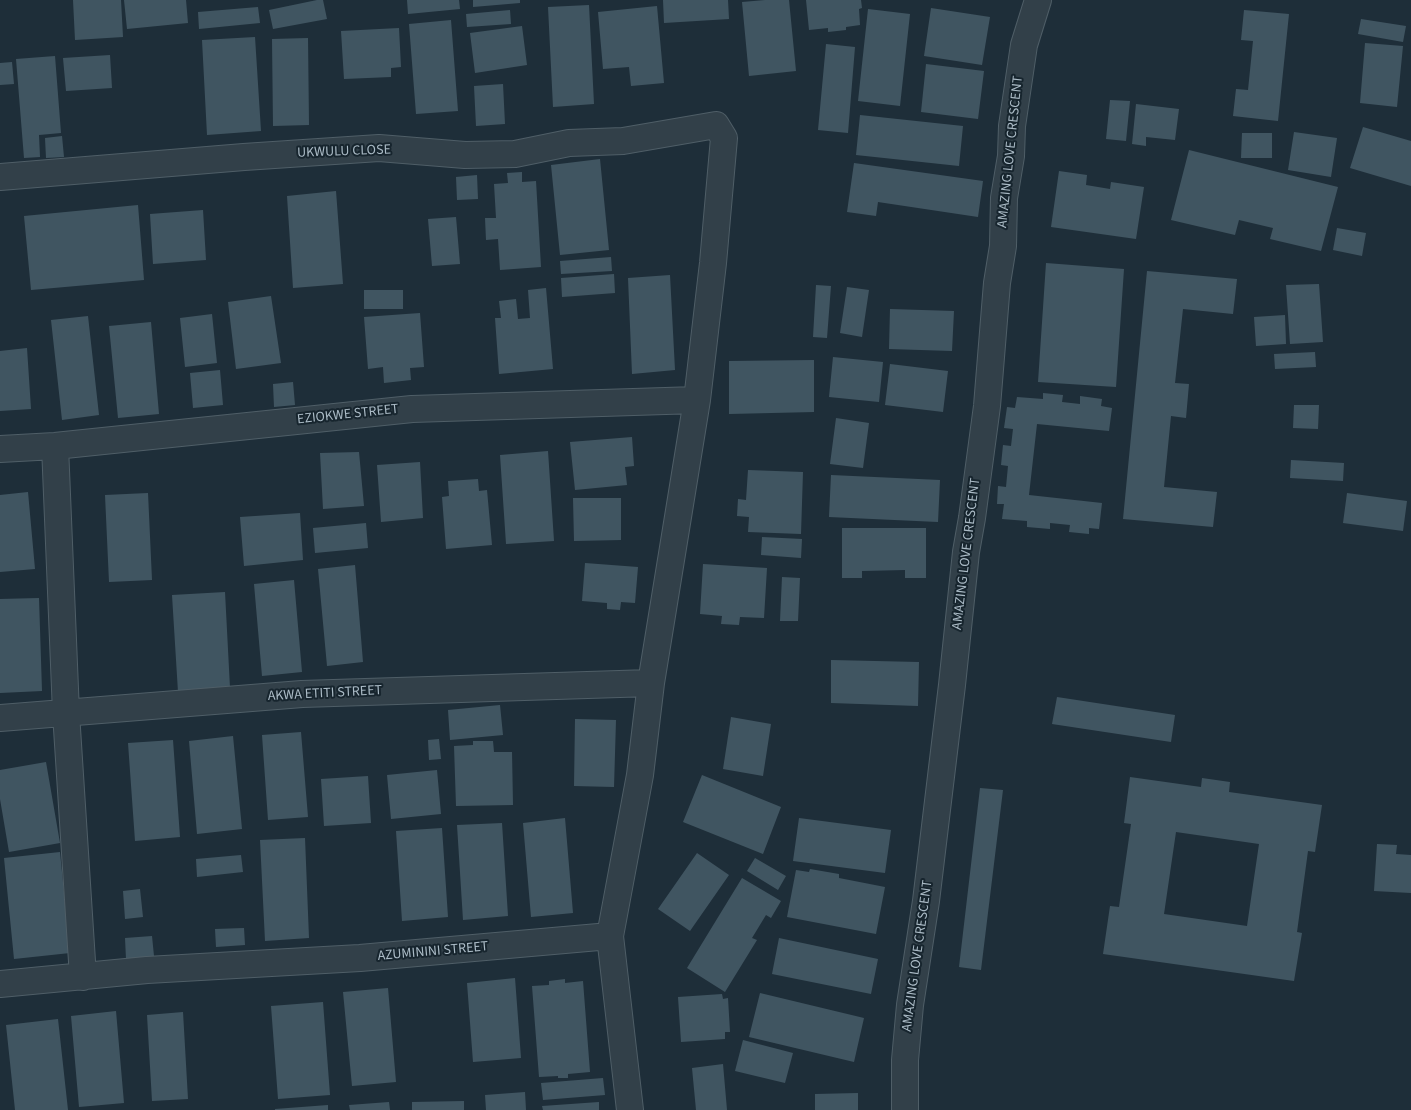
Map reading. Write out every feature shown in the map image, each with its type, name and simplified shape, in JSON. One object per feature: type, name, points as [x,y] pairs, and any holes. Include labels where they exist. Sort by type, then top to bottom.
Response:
[{"type":"street","name":"AMAZING LOVE CRESCENT","points":[[905,1110],[905,1060],[910,1005],[926,901],[966,552],[987,406],[997,283],[1003,246],[1004,198],[1012,126],[1024,45],[1038,0]]},
{"type":"street","name":"UKWULU CLOSE","points":[[0,177],[379,148],[465,155],[514,154],[569,143],[623,141],[716,125],[724,138],[713,263],[697,400]]},
{"type":"street","name":"EZIOKWE STREET","points":[[0,449],[54,446],[412,408],[697,400]]},
{"type":"street","points":[[630,1110],[610,936],[640,776],[651,683],[697,400]]},
{"type":"street","points":[[54,446],[66,713],[83,977]]},
{"type":"street","name":"AKWA ETITI STREET","points":[[0,718],[302,694],[651,683]]},
{"type":"street","name":"AZUMININI STREET","points":[[0,984],[147,970],[360,958],[610,936]]},
{"type":"building","points":[[73,0],[121,0],[123,37],[75,40]]},
{"type":"building","points":[[124,0],[186,0],[188,23],[127,29]]},
{"type":"building","points":[[323,0],[327,19],[273,29],[269,10]]},
{"type":"building","points":[[407,0],[459,0],[460,9],[408,14]]},
{"type":"building","points":[[473,0],[520,0],[520,3],[473,7]]},
{"type":"building","points":[[663,0],[728,0],[729,19],[664,23]]},
{"type":"building","points":[[789,0],[796,71],[749,76],[742,2]]},
{"type":"building","points":[[806,0],[861,0],[862,8],[859,9],[860,25],[846,27],[846,30],[828,32],[828,28],[809,30]]},
{"type":"building","points":[[589,5],[594,104],[553,107],[548,7]]},
{"type":"building","points":[[657,6],[664,83],[631,86],[629,67],[603,69],[598,12]]},
{"type":"building","points":[[258,7],[260,23],[199,29],[198,12]]},
{"type":"building","points":[[931,8],[990,17],[982,65],[924,56]]},
{"type":"building","points":[[868,9],[910,14],[900,106],[858,101]]},
{"type":"building","points":[[510,10],[511,24],[467,27],[466,14]]},
{"type":"building","points":[[1244,10],[1289,14],[1278,121],[1233,116],[1236,89],[1248,90],[1253,41],[1241,40]]},
{"type":"building","points":[[1361,19],[1406,26],[1403,42],[1358,34]]},
{"type":"building","points":[[451,20],[458,111],[416,114],[409,24]]},
{"type":"building","points":[[522,26],[527,65],[475,73],[470,33]]},
{"type":"building","points":[[399,28],[401,67],[391,68],[391,77],[344,79],[341,31]]},
{"type":"building","points":[[255,37],[261,131],[207,135],[202,40]]},
{"type":"building","points":[[308,38],[309,125],[273,126],[272,39]]},
{"type":"building","points":[[1365,43],[1403,46],[1397,107],[1360,103]]},
{"type":"building","points":[[826,44],[855,47],[848,133],[818,130]]},
{"type":"building","points":[[110,55],[112,88],[66,91],[63,58]]},
{"type":"building","points":[[55,56],[61,133],[39,135],[40,157],[24,158],[16,59]]},
{"type":"building","points":[[12,62],[14,84],[0,85],[0,63]]},
{"type":"building","points":[[926,64],[984,71],[978,119],[921,112]]},
{"type":"building","points":[[503,84],[505,124],[476,126],[474,86]]},
{"type":"building","points":[[1110,100],[1130,101],[1126,141],[1106,139]]},
{"type":"building","points":[[1136,104],[1179,109],[1175,140],[1146,137],[1146,146],[1132,144]]},
{"type":"building","points":[[860,115],[963,126],[959,166],[856,155]]},
{"type":"building","points":[[1363,127],[1411,141],[1411,186],[1350,168]]},
{"type":"building","points":[[1294,132],[1337,138],[1331,177],[1288,170]]},
{"type":"building","points":[[1242,133],[1272,133],[1272,158],[1241,158]]},
{"type":"building","points":[[62,136],[64,157],[46,158],[45,138]]},
{"type":"building","points":[[1189,150],[1338,187],[1321,251],[1270,239],[1273,228],[1239,220],[1235,235],[1171,220]]},
{"type":"building","points":[[600,159],[609,250],[560,255],[551,165]]},
{"type":"building","points":[[854,163],[983,181],[978,217],[878,202],[876,216],[847,212]]},
{"type":"building","points":[[1059,171],[1087,175],[1086,185],[1110,189],[1111,182],[1144,187],[1136,239],[1051,227]]},
{"type":"building","points":[[522,172],[522,182],[536,181],[541,267],[500,270],[498,239],[486,240],[485,218],[496,218],[494,184],[508,183],[507,173]]},
{"type":"building","points":[[477,175],[478,199],[457,200],[456,177]]},
{"type":"building","points":[[336,191],[343,284],[293,288],[287,196]]},
{"type":"building","points":[[138,205],[144,280],[31,290],[24,216]]},
{"type":"building","points":[[203,210],[206,260],[153,264],[150,214]]},
{"type":"building","points":[[456,217],[460,264],[432,266],[428,219]]},
{"type":"building","points":[[1337,228],[1366,233],[1362,256],[1333,250]]},
{"type":"building","points":[[611,257],[612,271],[561,274],[560,261]]},
{"type":"building","points":[[1046,263],[1124,269],[1116,387],[1038,382]]},
{"type":"building","points":[[1147,271],[1237,279],[1233,314],[1183,309],[1175,383],[1189,384],[1186,418],[1171,416],[1164,487],[1217,492],[1213,527],[1123,519]]},
{"type":"building","points":[[614,274],[615,293],[562,297],[561,278]]},
{"type":"building","points":[[670,275],[675,370],[632,374],[628,278]]},
{"type":"building","points":[[1319,284],[1323,342],[1290,344],[1286,285]]},
{"type":"building","points":[[816,285],[831,286],[827,338],[813,337]]},
{"type":"building","points":[[847,287],[869,290],[862,337],[840,333]]},
{"type":"building","points":[[546,288],[553,369],[499,374],[495,318],[501,318],[499,301],[516,299],[518,319],[530,318],[528,290]]},
{"type":"building","points":[[364,290],[403,290],[403,309],[364,309]]},
{"type":"building","points":[[271,296],[281,363],[236,369],[228,302]]},
{"type":"building","points":[[890,309],[954,311],[952,351],[889,349]]},
{"type":"building","points":[[420,313],[424,367],[410,368],[411,380],[384,383],[383,367],[368,369],[364,317]]},
{"type":"building","points":[[212,314],[217,363],[185,367],[180,318]]},
{"type":"building","points":[[1285,315],[1286,344],[1256,346],[1254,317]]},
{"type":"building","points":[[88,316],[99,415],[62,420],[51,320]]},
{"type":"building","points":[[151,322],[159,414],[118,418],[109,326]]},
{"type":"building","points":[[27,348],[31,409],[0,411],[0,351]]},
{"type":"building","points":[[1315,352],[1316,367],[1275,369],[1274,354]]},
{"type":"building","points":[[833,357],[883,362],[879,402],[829,397]]},
{"type":"building","points":[[814,360],[814,412],[729,414],[729,361]]},
{"type":"building","points":[[890,364],[948,371],[943,412],[885,405]]},
{"type":"building","points":[[220,370],[223,405],[193,408],[190,373]]},
{"type":"building","points":[[293,382],[295,405],[274,407],[273,384]]},
{"type":"building","points":[[1043,393],[1063,395],[1062,402],[1080,404],[1080,396],[1102,399],[1101,406],[1112,408],[1109,431],[1037,424],[1029,495],[1102,503],[1099,529],[1089,528],[1089,534],[1069,532],[1070,525],[1050,523],[1050,529],[1027,527],[1027,521],[1002,519],[1004,504],[997,504],[998,486],[1006,487],[1008,466],[1001,465],[1003,445],[1011,446],[1013,429],[1004,428],[1007,407],[1015,408],[1017,397],[1043,399]]},
{"type":"building","points":[[1294,405],[1319,405],[1318,429],[1293,428]]},
{"type":"building","points":[[836,418],[869,423],[863,468],[830,464]]},
{"type":"building","points":[[632,437],[634,466],[625,467],[627,485],[575,490],[570,442]]},
{"type":"building","points":[[548,451],[554,541],[506,544],[500,455]]},
{"type":"building","points":[[359,452],[364,506],[323,509],[320,453]]},
{"type":"building","points":[[1291,460],[1344,463],[1343,481],[1290,478]]},
{"type":"building","points":[[420,462],[423,518],[381,522],[377,465]]},
{"type":"building","points":[[748,470],[803,472],[801,534],[748,532],[749,517],[737,516],[738,499],[746,500]]},
{"type":"building","points":[[831,475],[940,480],[938,522],[829,517]]},
{"type":"building","points":[[478,479],[479,491],[487,490],[492,545],[446,549],[442,497],[449,496],[448,481]]},
{"type":"building","points":[[28,492],[35,569],[0,572],[0,495]]},
{"type":"building","points":[[148,493],[152,580],[109,582],[105,495]]},
{"type":"building","points":[[1347,493],[1407,501],[1403,531],[1343,523]]},
{"type":"building","points":[[573,498],[621,498],[621,540],[574,541]]},
{"type":"building","points":[[300,513],[303,560],[244,566],[240,517]]},
{"type":"building","points":[[366,523],[368,548],[315,553],[313,528]]},
{"type":"building","points":[[842,528],[926,528],[926,578],[905,578],[905,570],[862,571],[862,578],[842,578]]},
{"type":"building","points":[[762,537],[802,539],[801,558],[761,555]]},
{"type":"building","points":[[585,563],[638,567],[635,603],[621,602],[620,610],[607,609],[607,603],[582,601]]},
{"type":"building","points":[[703,564],[767,568],[764,618],[740,617],[739,625],[721,624],[722,616],[700,614]]},
{"type":"building","points":[[355,565],[363,662],[327,666],[318,569]]},
{"type":"building","points":[[782,577],[800,578],[798,621],[780,621]]},
{"type":"building","points":[[294,580],[302,672],[262,676],[254,584]]},
{"type":"building","points":[[225,592],[230,688],[178,692],[172,595]]},
{"type":"building","points":[[39,598],[42,691],[0,693],[0,599]]},
{"type":"building","points":[[831,660],[919,662],[918,706],[831,703]]},
{"type":"building","points":[[1057,697],[1175,715],[1171,742],[1052,724]]},
{"type":"building","points":[[500,705],[503,735],[450,740],[448,710]]},
{"type":"building","points":[[731,717],[771,724],[763,776],[723,769]]},
{"type":"building","points":[[575,719],[616,720],[614,787],[574,786]]},
{"type":"building","points":[[301,732],[308,817],[268,820],[262,735]]},
{"type":"building","points":[[233,736],[242,829],[197,834],[189,741]]},
{"type":"building","points":[[439,739],[441,759],[429,760],[428,740]]},
{"type":"building","points":[[173,740],[180,837],[135,841],[128,743]]},
{"type":"building","points":[[473,741],[493,741],[494,752],[512,752],[513,805],[456,806],[454,746],[473,745]]},
{"type":"building","points":[[46,762],[60,843],[9,852],[0,799],[0,770]]},
{"type":"building","points":[[437,770],[441,814],[391,819],[387,775]]},
{"type":"building","points":[[702,775],[781,807],[763,854],[683,822]]},
{"type":"building","points":[[368,776],[371,823],[324,826],[321,779]]},
{"type":"building","points":[[1130,777],[1201,787],[1202,778],[1230,782],[1229,792],[1322,805],[1315,852],[1308,851],[1297,932],[1302,933],[1294,981],[1103,954],[1110,906],[1119,907],[1131,824],[1124,823]],"holes":[[[1176,832],[1259,844],[1247,926],[1164,914]]]},
{"type":"building","points":[[980,788],[1003,790],[981,970],[959,967]]},
{"type":"building","points":[[565,818],[573,913],[531,917],[523,823]]},
{"type":"building","points":[[799,818],[891,830],[885,873],[793,861]]},
{"type":"building","points":[[502,823],[508,916],[463,920],[457,825]]},
{"type":"building","points":[[442,828],[448,917],[402,921],[396,831]]},
{"type":"building","points":[[305,838],[309,938],[265,941],[260,840]]},
{"type":"building","points":[[1377,844],[1397,845],[1396,854],[1411,855],[1411,893],[1374,891]]},
{"type":"building","points":[[60,852],[70,953],[14,959],[4,858]]},
{"type":"building","points":[[697,853],[729,875],[690,931],[658,909]]},
{"type":"building","points":[[241,855],[243,872],[197,877],[196,859]]},
{"type":"building","points":[[755,858],[786,876],[778,890],[747,871]]},
{"type":"building","points":[[810,869],[839,874],[839,878],[885,887],[876,934],[787,917],[796,870],[809,872]]},
{"type":"building","points":[[742,878],[781,901],[771,918],[766,915],[752,938],[757,940],[725,992],[687,968]]},
{"type":"building","points":[[140,889],[143,917],[125,919],[123,891]]},
{"type":"building","points":[[244,928],[245,945],[216,947],[215,929]]},
{"type":"building","points":[[152,936],[154,956],[126,959],[125,938]]},
{"type":"building","points":[[779,938],[878,959],[871,994],[772,974]]},
{"type":"building","points":[[515,978],[521,1058],[473,1062],[467,983]]},
{"type":"building","points":[[565,979],[565,983],[583,981],[590,1072],[568,1074],[568,1078],[558,1078],[558,1076],[539,1077],[532,986],[549,985],[549,981]]},
{"type":"building","points":[[388,988],[396,1082],[352,1086],[343,992]]},
{"type":"building","points":[[760,993],[864,1018],[854,1062],[749,1037]]},
{"type":"building","points":[[722,994],[723,999],[728,998],[730,1032],[725,1032],[725,1039],[681,1042],[678,997]]},
{"type":"building","points":[[323,1002],[330,1095],[278,1099],[271,1006]]},
{"type":"building","points":[[116,1011],[124,1103],[79,1107],[71,1016]]},
{"type":"building","points":[[183,1012],[188,1099],[152,1101],[147,1015]]},
{"type":"building","points":[[58,1019],[68,1110],[15,1110],[6,1025]]},
{"type":"building","points":[[743,1040],[793,1053],[785,1083],[735,1071]]},
{"type":"building","points":[[723,1064],[727,1110],[696,1110],[692,1068]]},
{"type":"building","points":[[603,1078],[605,1095],[543,1100],[541,1083]]},
{"type":"building","points":[[525,1092],[526,1110],[486,1110],[485,1095]]},
{"type":"building","points":[[858,1093],[858,1110],[815,1110],[815,1094]]},
{"type":"building","points":[[464,1101],[464,1110],[412,1110],[412,1102]]},
{"type":"building","points":[[389,1102],[390,1110],[350,1110],[349,1105]]},
{"type":"building","points":[[599,1102],[599,1110],[543,1110],[542,1106]]},
{"type":"building","points":[[328,1105],[328,1110],[275,1110],[275,1109]]}]
